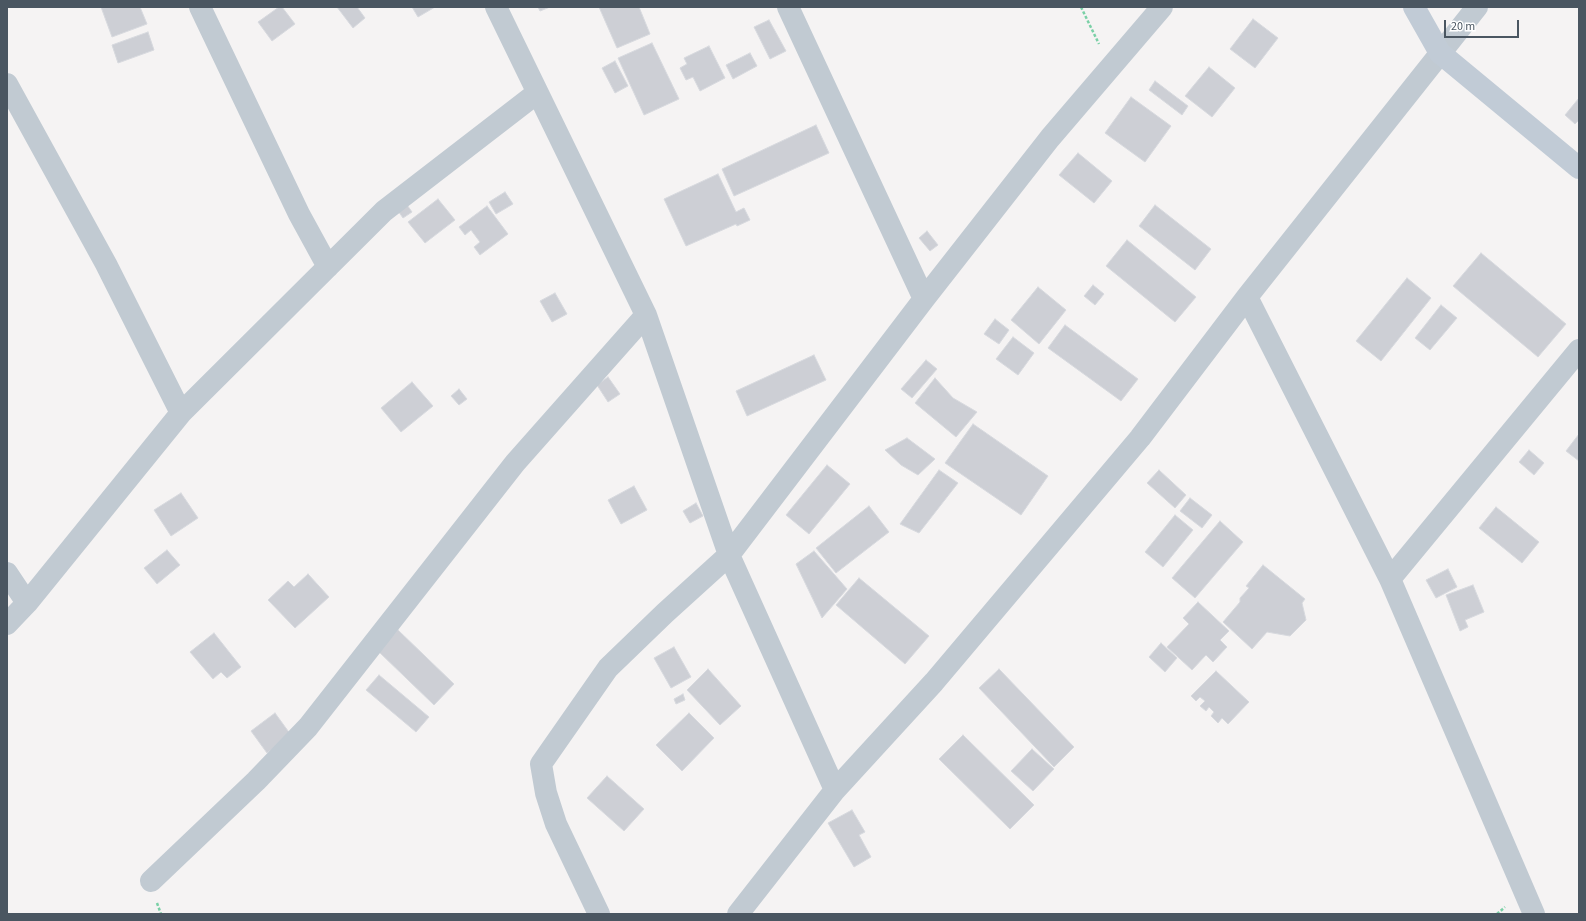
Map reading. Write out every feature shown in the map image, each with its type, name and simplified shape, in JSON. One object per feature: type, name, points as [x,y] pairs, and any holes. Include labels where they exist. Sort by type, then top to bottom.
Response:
[{"type":"street","points":[[200,7],[298,214],[328,266]]},
{"type":"street","points":[[496,7],[646,315],[729,556],[835,790]]},
{"type":"street","points":[[788,7],[924,299]]},
{"type":"street","points":[[599,914],[556,824],[546,793],[541,764],[608,668],[665,613],[729,556],[924,299],[1050,138],[1162,7]]},
{"type":"street","points":[[1414,7],[1440,54],[1579,168]]},
{"type":"street","points":[[738,914],[835,790],[934,682],[1140,438],[1247,297],[1477,7]]},
{"type":"street","points":[[7,84],[106,264],[180,413]]},
{"type":"street","points":[[7,624],[27,603],[180,413],[384,211],[537,93]]},
{"type":"street","points":[[1247,297],[1390,579],[1534,914]]},
{"type":"street","points":[[151,881],[256,781],[308,727],[515,463],[646,315]]},
{"type":"street","points":[[1390,579],[1579,350]]},
{"type":"street","points":[[7,573],[27,603]]},
{"type":"path","points":[[1081,7],[1110,69]]},
{"type":"building","points":[[101,7],[140,7],[147,24],[112,37]]},
{"type":"building","points":[[279,7],[282,7],[295,24],[272,41],[258,22]]},
{"type":"building","points":[[337,7],[357,7],[365,18],[353,28]]},
{"type":"building","points":[[412,7],[435,7],[418,17]]},
{"type":"building","points":[[538,7],[550,7],[540,11]]},
{"type":"building","points":[[599,7],[639,7],[650,34],[617,48]]},
{"type":"building","points":[[1253,19],[1278,38],[1255,68],[1230,49]]},
{"type":"building","points":[[769,20],[786,51],[770,59],[754,27]]},
{"type":"building","points":[[148,32],[154,50],[118,63],[112,45]]},
{"type":"building","points":[[652,43],[679,99],[644,115],[618,58]]},
{"type":"building","points":[[709,46],[725,78],[700,91],[693,77],[686,80],[680,68],[687,64],[684,58]]},
{"type":"building","points":[[750,53],[757,66],[733,79],[726,65]]},
{"type":"building","points":[[615,61],[628,86],[615,93],[602,68]]},
{"type":"building","points":[[1209,67],[1235,88],[1212,117],[1185,96]]},
{"type":"building","points":[[1155,81],[1188,106],[1182,115],[1149,90]]},
{"type":"building","points":[[1131,97],[1171,126],[1145,162],[1105,133]]},
{"type":"building","points":[[1579,98],[1579,120],[1575,124],[1565,115]]},
{"type":"building","points":[[816,125],[829,153],[734,196],[722,169]]},
{"type":"building","points":[[1078,153],[1112,181],[1094,203],[1059,175]]},
{"type":"building","points":[[718,174],[736,212],[744,208],[750,220],[737,226],[736,224],[686,246],[664,199]]},
{"type":"building","points":[[505,192],[513,204],[496,214],[489,202]]},
{"type":"building","points":[[438,199],[455,220],[425,243],[408,222]]},
{"type":"building","points":[[405,202],[412,212],[403,218],[396,208]]},
{"type":"building","points":[[1155,205],[1211,249],[1195,270],[1139,226]]},
{"type":"building","points":[[487,206],[508,234],[480,255],[474,247],[480,242],[471,230],[465,235],[459,227]]},
{"type":"building","points":[[927,231],[938,245],[930,251],[919,238]]},
{"type":"building","points":[[1127,240],[1196,297],[1175,322],[1106,266]]},
{"type":"building","points":[[1481,253],[1566,324],[1538,357],[1453,286]]},
{"type":"building","points":[[1407,278],[1431,298],[1381,361],[1356,341]]},
{"type":"building","points":[[1093,285],[1104,294],[1095,305],[1084,296]]},
{"type":"building","points":[[1038,287],[1066,310],[1039,344],[1011,320]]},
{"type":"building","points":[[555,293],[567,314],[552,322],[540,301]]},
{"type":"building","points":[[1441,305],[1457,318],[1430,350],[1415,338]]},
{"type":"building","points":[[995,319],[1009,330],[999,344],[984,334]]},
{"type":"building","points":[[1065,325],[1138,379],[1121,401],[1048,348]]},
{"type":"building","points":[[1013,337],[1034,353],[1018,375],[996,359]]},
{"type":"building","points":[[814,355],[826,380],[747,416],[736,391]]},
{"type":"building","points":[[926,360],[937,369],[912,398],[901,389]]},
{"type":"building","points":[[608,377],[620,394],[608,402],[597,385]]},
{"type":"building","points":[[935,378],[953,398],[977,412],[956,437],[915,403]]},
{"type":"building","points":[[412,382],[433,406],[401,432],[381,408]]},
{"type":"building","points":[[459,389],[467,399],[459,405],[451,396]]},
{"type":"building","points":[[973,424],[1048,476],[1021,515],[945,463]]},
{"type":"building","points":[[1579,434],[1579,461],[1566,451]]},
{"type":"building","points":[[907,438],[935,459],[918,475],[901,465],[885,450]]},
{"type":"building","points":[[1529,450],[1544,463],[1534,475],[1519,462]]},
{"type":"building","points":[[827,465],[850,484],[809,534],[786,515]]},
{"type":"building","points":[[939,470],[958,483],[919,533],[900,524]]},
{"type":"building","points":[[1159,470],[1186,495],[1175,508],[1147,483]]},
{"type":"building","points":[[634,486],[647,510],[621,524],[608,500]]},
{"type":"building","points":[[181,493],[198,518],[171,536],[154,510]]},
{"type":"building","points":[[1190,498],[1212,515],[1202,528],[1180,511]]},
{"type":"building","points":[[696,503],[703,516],[690,523],[683,511]]},
{"type":"building","points":[[869,506],[889,532],[836,573],[816,548]]},
{"type":"building","points":[[1496,507],[1539,542],[1522,563],[1479,528]]},
{"type":"building","points":[[1175,515],[1193,530],[1163,567],[1145,552]]},
{"type":"building","points":[[1220,521],[1243,542],[1195,598],[1172,578]]},
{"type":"building","points":[[167,550],[180,565],[157,584],[144,568]]},
{"type":"building","points":[[814,551],[847,589],[822,618],[796,564]]},
{"type":"building","points":[[1263,565],[1305,599],[1302,603],[1306,620],[1290,636],[1267,632],[1252,649],[1223,622],[1240,602],[1240,598],[1249,588],[1246,586]]},
{"type":"building","points":[[1448,569],[1457,587],[1436,598],[1426,580]]},
{"type":"building","points":[[308,574],[329,597],[295,628],[268,600],[288,581],[294,587]]},
{"type":"building","points":[[859,578],[929,636],[905,664],[836,605]]},
{"type":"building","points":[[1473,585],[1484,612],[1465,620],[1468,627],[1460,631],[1446,595]]},
{"type":"building","points":[[1198,602],[1229,631],[1220,640],[1227,647],[1213,662],[1206,655],[1192,670],[1167,647],[1189,624],[1183,618]]},
{"type":"building","points":[[398,630],[454,684],[434,705],[378,651]]},
{"type":"building","points":[[214,633],[241,667],[227,678],[221,672],[213,679],[190,652]]},
{"type":"building","points":[[1161,643],[1177,658],[1165,672],[1149,657]]},
{"type":"building","points":[[674,647],[691,677],[671,688],[654,658]]},
{"type":"building","points":[[708,669],[741,706],[720,725],[687,690]]},
{"type":"building","points":[[999,669],[1074,747],[1054,767],[979,688]]},
{"type":"building","points":[[1216,671],[1249,702],[1228,724],[1222,718],[1218,723],[1211,716],[1214,712],[1209,707],[1206,711],[1200,706],[1205,701],[1200,697],[1196,701],[1191,696]]},
{"type":"building","points":[[379,675],[429,717],[416,732],[366,690]]},
{"type":"building","points":[[683,694],[685,700],[676,704],[674,699]]},
{"type":"building","points":[[275,713],[291,735],[267,753],[251,731]]},
{"type":"building","points":[[689,713],[714,738],[682,771],[656,745]]},
{"type":"building","points":[[963,735],[1034,805],[1010,829],[939,759]]},
{"type":"building","points":[[1032,749],[1054,769],[1033,791],[1011,771]]},
{"type":"building","points":[[607,776],[644,809],[624,831],[587,798]]},
{"type":"building","points":[[852,810],[865,832],[859,835],[871,857],[854,867],[828,823]]}]
